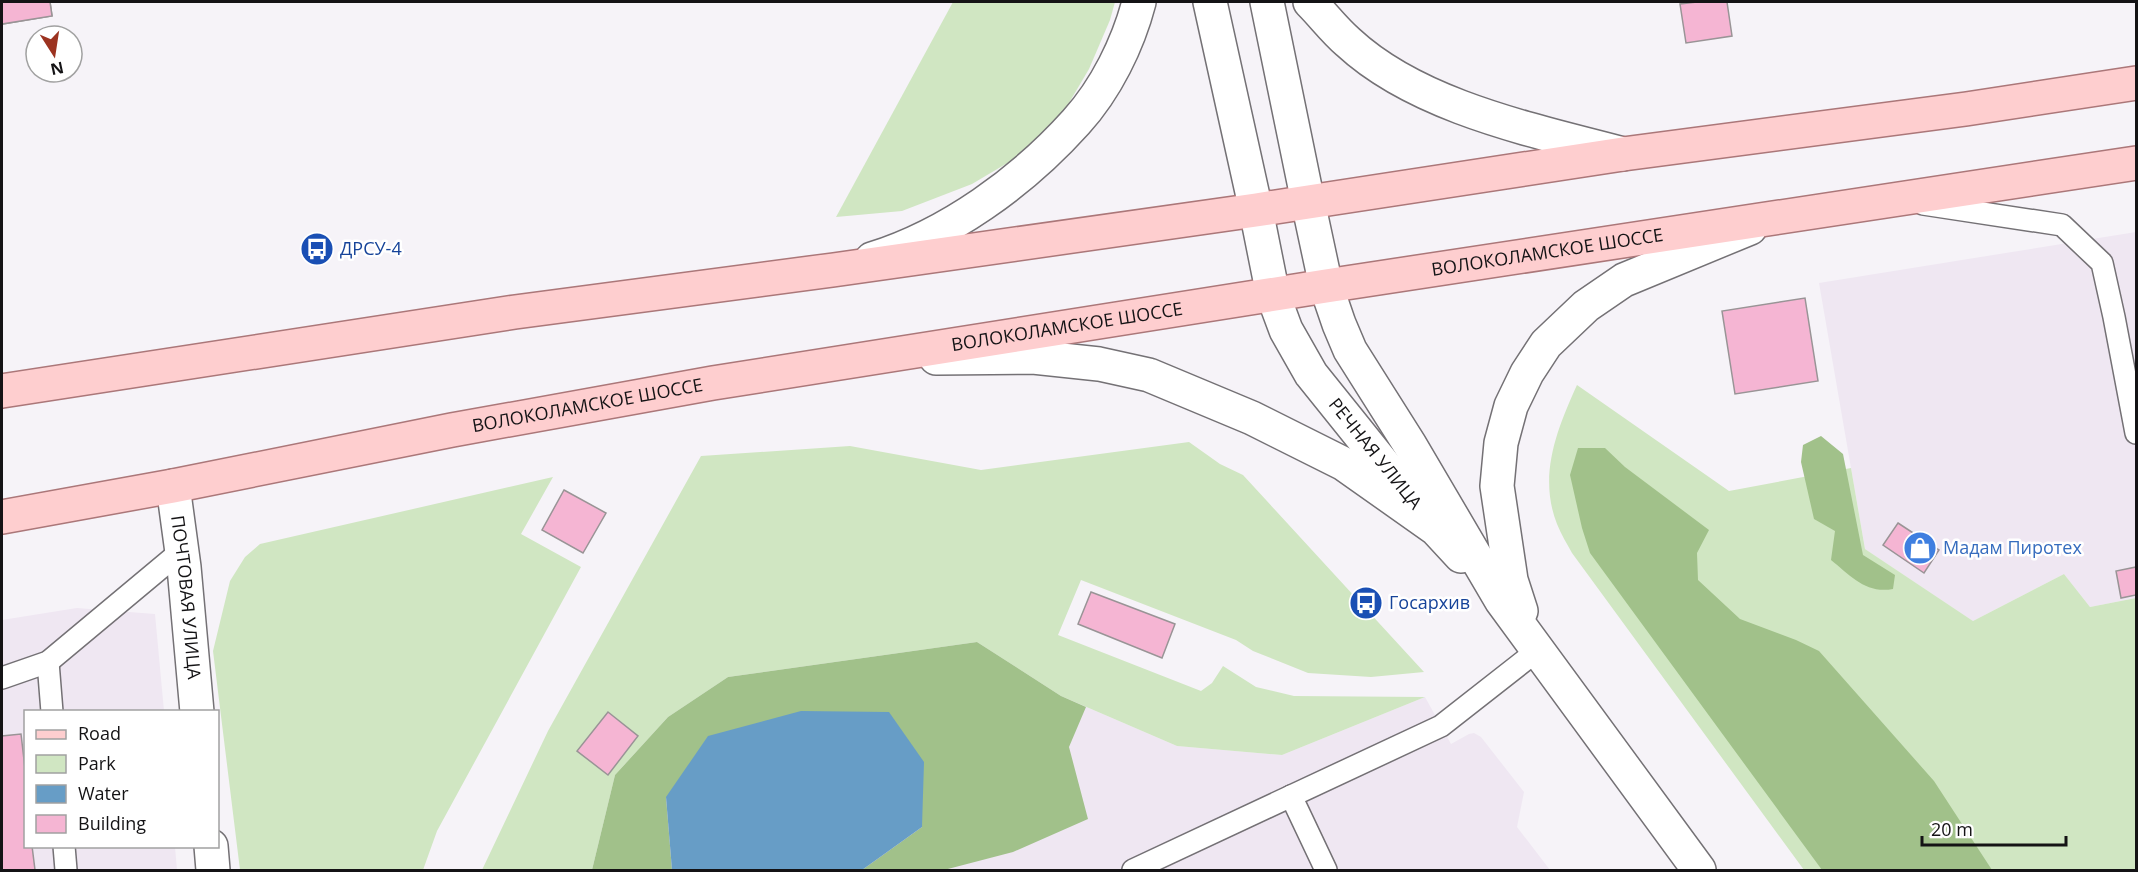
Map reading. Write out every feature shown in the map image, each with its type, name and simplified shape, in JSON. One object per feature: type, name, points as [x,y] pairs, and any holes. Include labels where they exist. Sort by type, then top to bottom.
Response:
[{"type":"main road","points":[[833,270],[888,254],[943,228],[987,200],[1033,164],[1076,122],[1093,99],[1125,42],[1139,2]]},
{"type":"main road","name":"РЕЧНАЯ УЛИЦА","points":[[1210,2],[1273,295],[1286,330],[1311,374],[1436,529],[1501,600],[1699,870]]},
{"type":"main road","name":"РЕЧНАЯ УЛИЦА","points":[[1267,2],[1326,286],[1339,324],[1350,351],[1410,445],[1501,600]]},
{"type":"main road","points":[[1310,2],[1348,43],[1382,68],[1440,100],[1495,119],[1623,154]]},
{"type":"main road","points":[[2,391],[515,312],[833,270],[1256,210],[1623,154],[2136,83]]},
{"type":"main road","name":"ВОЛОКОЛАМСКОЕ ШОССЕ","points":[[2,517],[464,428],[713,383],[1326,286],[2136,163]]},
{"type":"main road","points":[[1534,644],[1511,580],[1497,486],[1501,443],[1511,406],[1527,373],[1546,344],[1586,306],[1624,280],[1770,219]]},
{"type":"main road","points":[[877,358],[1033,357],[1099,364],[1149,375],[1252,418],[1344,464],[1436,529]]},
{"type":"main road","name":"ПОЧТОВАЯ УЛИЦА","points":[[172,486],[181,550],[197,710]]},
{"type":"main road","points":[[211,848],[213,870]]},
{"type":"lane","points":[[1896,200],[2062,225],[2102,263],[2115,317],[2136,433]]},
{"type":"lane","points":[[2,678],[48,662],[181,550]]},
{"type":"lane","points":[[1133,870],[1441,726],[1534,644]]},
{"type":"lane","points":[[48,662],[52,710]]},
{"type":"lane","points":[[1291,796],[1326,870]]},
{"type":"lane","points":[[64,848],[66,870]]},
{"type":"shaded area","points":[[2136,232],[2136,598],[2090,607],[2064,574],[1973,621],[1865,549],[1819,283]]},
{"type":"shaded area","points":[[77,608],[155,614],[164,710],[24,710],[24,848],[175,848],[177,870],[2,870],[2,620]]},
{"type":"shaded area","points":[[1061,696],[1177,746],[1282,755],[1425,697],[1451,744],[1469,734],[1474,733],[1481,737],[1524,792],[1517,827],[1550,870],[592,870],[668,717]]},
{"type":"green space","points":[[953,2],[1115,2],[1110,20],[1089,69],[1066,108],[1026,152],[972,184],[902,211],[836,217]]},
{"type":"green space","points":[[1577,385],[1729,491],[1851,468],[1865,549],[1973,621],[2064,574],[2090,607],[2136,598],[2136,870],[1804,870],[1572,553],[1560,531],[1549,488],[1552,453]]},
{"type":"green space","points":[[1821,436],[1843,454],[1863,555],[1895,575],[1893,589],[1883,590],[1867,586],[1852,578],[1831,560],[1835,531],[1814,519],[1801,462],[1803,445]]},
{"type":"green space","points":[[1189,442],[1220,464],[1243,475],[1424,672],[1371,677],[1308,673],[1253,651],[1236,640],[1081,580],[1058,635],[1201,691],[1212,683],[1223,666],[1256,687],[1294,696],[1425,697],[1282,755],[1177,746],[1061,696],[977,642],[728,677],[668,717],[615,775],[592,870],[482,870],[548,731],[701,456],[850,446],[981,470]]},
{"type":"green space","points":[[1578,448],[1605,448],[1625,467],[1709,530],[1697,553],[1698,580],[1740,619],[1819,651],[1934,781],[1992,870],[1822,870],[1590,553],[1570,475]]},
{"type":"green space","points":[[553,477],[521,534],[581,567],[437,831],[423,870],[240,870],[213,651],[230,581],[245,557],[260,544]]},
{"type":"green space","points":[[977,642],[1061,696],[1086,707],[1069,747],[1088,819],[1013,852],[944,870],[862,870],[922,827],[666,797],[672,870],[592,870],[615,775],[668,717],[728,677]]},
{"type":"water","points":[[801,711],[889,712],[924,762],[922,827],[862,870],[672,870],[666,797],[708,736]]},
{"type":"building","points":[[2,2],[50,2],[52,16],[2,24]]},
{"type":"building","points":[[2,2],[50,2],[52,16],[2,24]]},
{"type":"building","points":[[1727,2],[1732,36],[1686,43],[1680,4]]},
{"type":"building","points":[[1805,298],[1818,381],[1735,394],[1722,311]]},
{"type":"building","points":[[564,490],[606,513],[583,553],[542,530]]},
{"type":"building","points":[[1898,523],[1939,550],[1924,573],[1883,545]]},
{"type":"building","points":[[2136,567],[2136,595],[2121,598],[2116,571]]},
{"type":"building","points":[[1091,592],[1175,624],[1162,658],[1078,624]]},
{"type":"building","points":[[608,712],[638,736],[608,775],[577,751]]},
{"type":"building","points":[[21,734],[24,760],[24,848],[32,848],[35,870],[2,870],[2,736]]},
{"type":"place","name":"ДРСУ-4","points":[[317,249]]},
{"type":"place","name":"Мадам Пиротех","points":[[1920,548]]},
{"type":"place","name":"Госархив","points":[[1366,603]]}]
